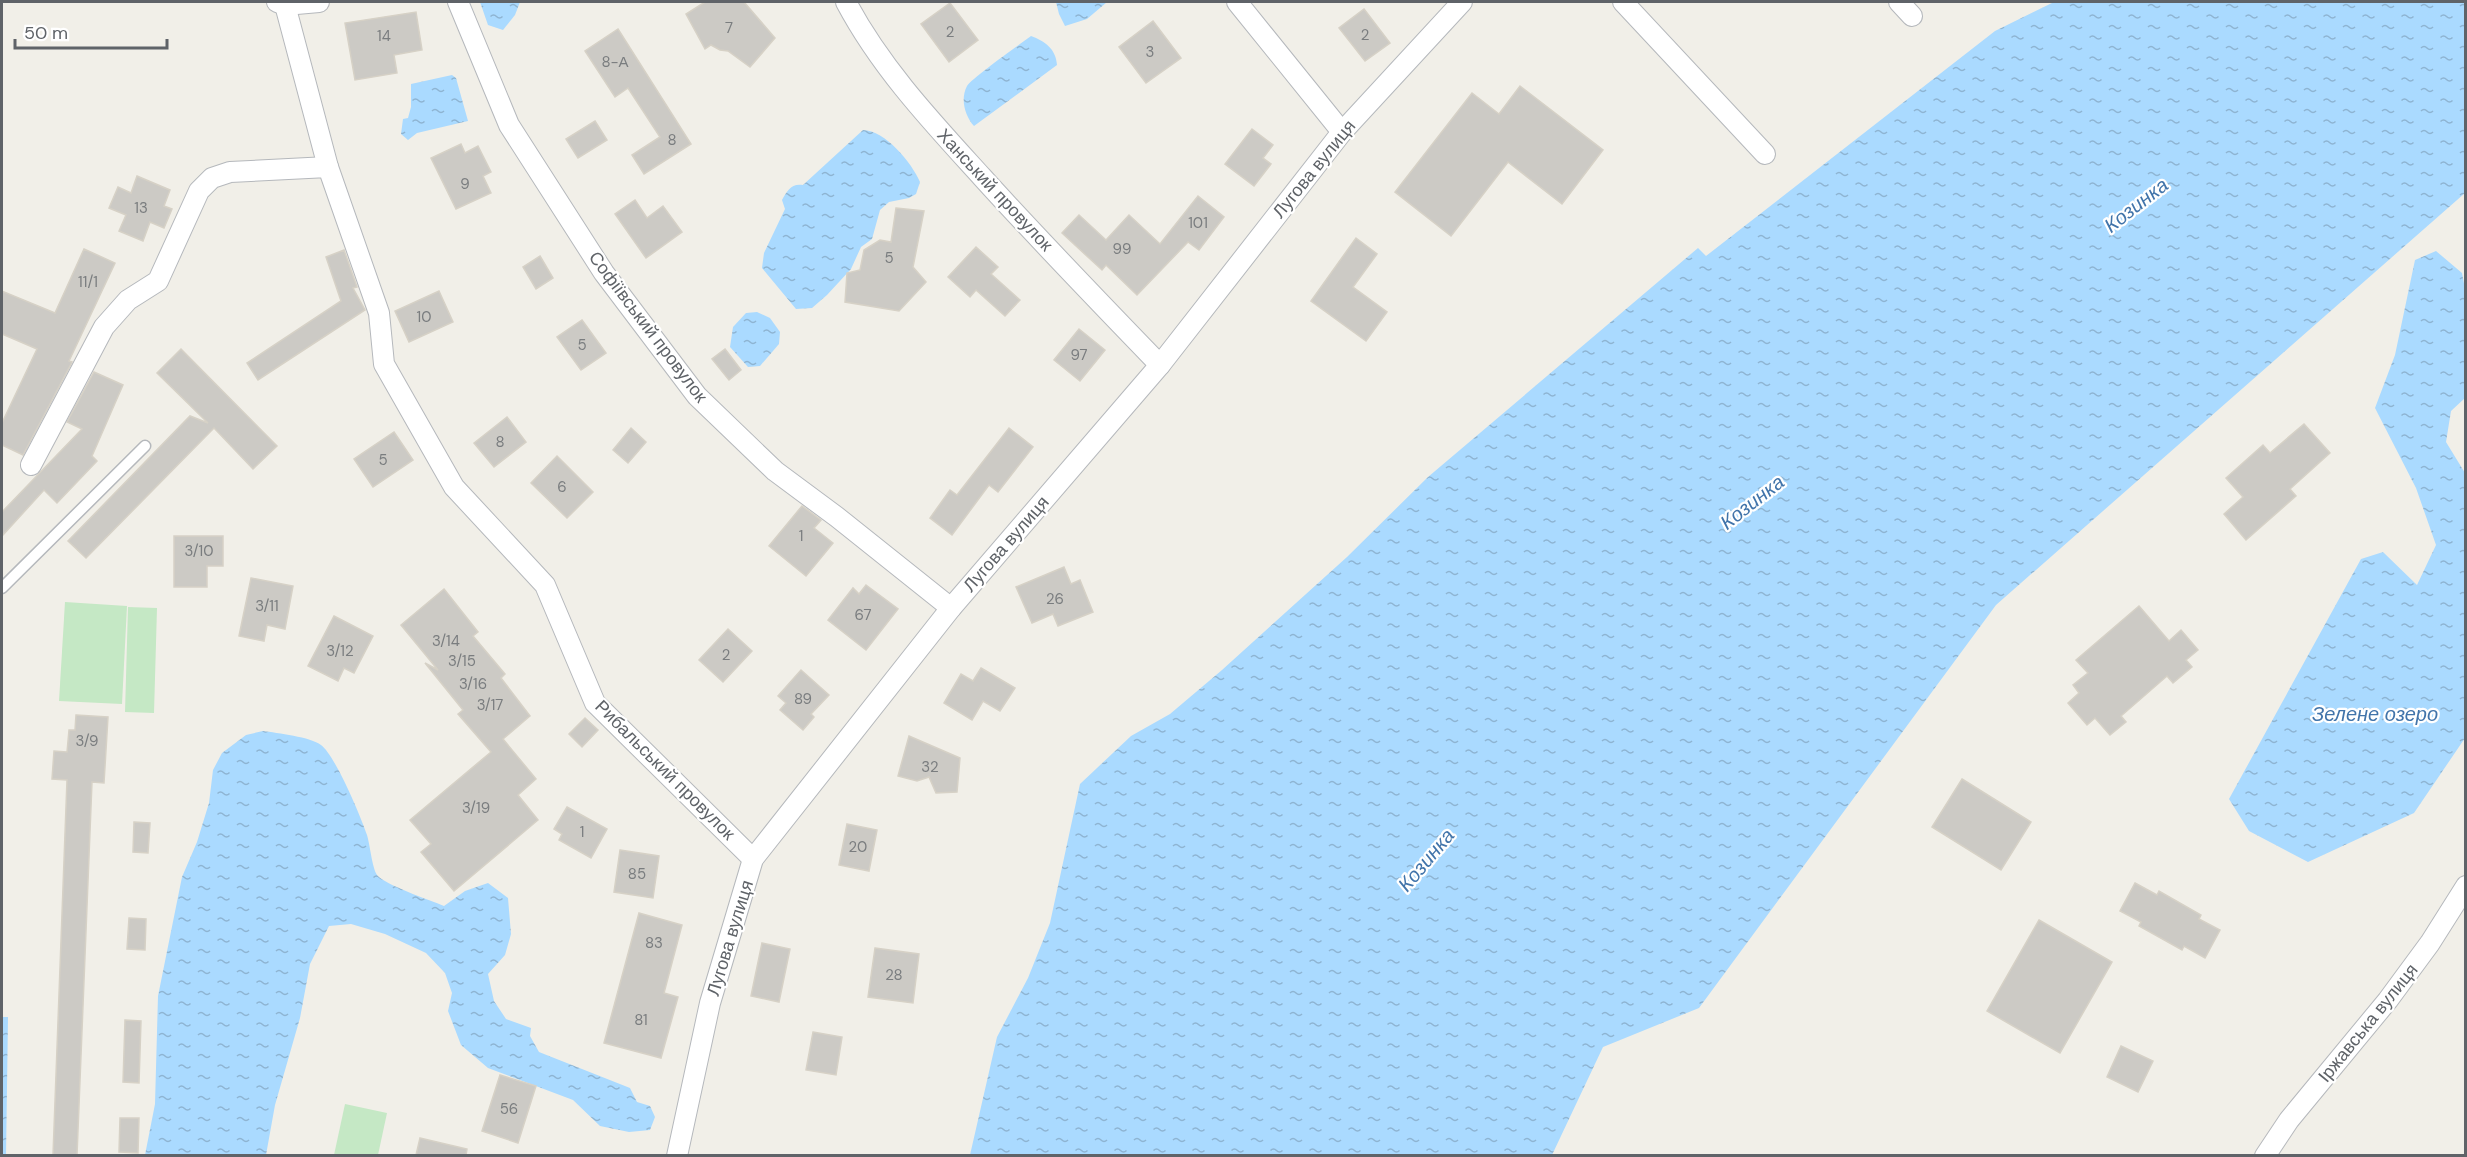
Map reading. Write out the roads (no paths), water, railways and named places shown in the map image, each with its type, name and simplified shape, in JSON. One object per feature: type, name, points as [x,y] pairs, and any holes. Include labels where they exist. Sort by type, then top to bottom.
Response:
[{"type":"street","points":[[281,3],[319,2]]},
{"type":"street","name":"Софіївський провулок","points":[[458,2],[509,125],[604,273],[697,396],[774,471],[837,517],[951,608]]},
{"type":"street","name":"Ханський провулок","points":[[846,2],[861,29],[896,79],[937,128],[1160,365]]},
{"type":"street","points":[[1237,2],[1342,132]]},
{"type":"street","name":"Лугова вулиця","points":[[677,1155],[710,1003],[753,859],[951,608],[1160,365],[1342,132],[1462,2]]},
{"type":"street","points":[[1623,2],[1766,154]]},
{"type":"street","name":"Рибальський провулок","points":[[281,3],[328,167],[379,313],[384,364],[454,487],[545,585],[595,703],[753,859]]},
{"type":"street","points":[[30,465],[104,327],[128,300],[158,281],[199,191],[212,178],[230,172],[328,167]]},
{"type":"street","name":"Іржавська вулиця","points":[[2265,1155],[2289,1120],[2395,991],[2430,943],[2466,886]]},
{"type":"lane","points":[[2,588],[145,446]]},
{"type":"water","points":[[480,2],[520,2],[515,15],[503,30],[488,25]]},
{"type":"water","points":[[1056,2],[1107,2],[1087,19],[1065,26]]},
{"type":"water","name":"Козинка","points":[[2054,2],[2465,2],[2465,193],[1996,605],[1699,1008],[1603,1047],[1552,1155],[970,1155],[997,1037],[1028,978],[1050,923],[1080,784],[1131,736],[1170,714],[1222,670],[1347,557],[1428,477],[1698,248],[1706,256],[1995,31]]},
{"type":"water","points":[[1031,36],[1049,46],[1057,65],[974,126],[965,107],[964,96],[967,86]]},
{"type":"water","points":[[452,75],[456,78],[468,121],[417,133],[408,140],[401,134],[403,119],[408,118],[411,107],[411,84]]},
{"type":"water","points":[[863,130],[880,135],[904,157],[920,182],[916,194],[909,198],[889,202],[880,210],[872,239],[861,247],[851,269],[812,308],[796,309],[762,268],[764,253],[785,209],[782,200],[790,188],[803,185]]},
{"type":"water","name":"Зелене озеро","points":[[2436,251],[2462,273],[2466,294],[2465,398],[2451,411],[2446,442],[2465,473],[2465,738],[2414,813],[2308,862],[2249,831],[2229,799],[2361,559],[2383,552],[2417,585],[2436,545],[2416,488],[2375,408],[2395,355],[2415,260]]},
{"type":"water","points":[[757,312],[770,318],[780,332],[779,344],[760,366],[748,367],[730,347],[733,327],[746,313]]},
{"type":"water","points":[[263,731],[310,740],[327,751],[354,801],[367,835],[375,871],[382,879],[398,888],[444,906],[465,891],[488,883],[508,898],[511,934],[505,955],[488,974],[494,1001],[506,1019],[531,1028],[530,1036],[539,1052],[630,1088],[637,1102],[650,1106],[655,1117],[650,1130],[629,1132],[600,1126],[573,1100],[488,1068],[461,1045],[448,1011],[452,993],[445,973],[426,953],[385,934],[351,924],[329,926],[310,964],[300,1018],[275,1105],[266,1155],[145,1155],[155,1104],[158,996],[182,877],[197,842],[209,803],[213,770],[222,753],[246,735]]},
{"type":"water","points":[[2,1017],[8,1017],[6,1156],[2,1155]]}]
